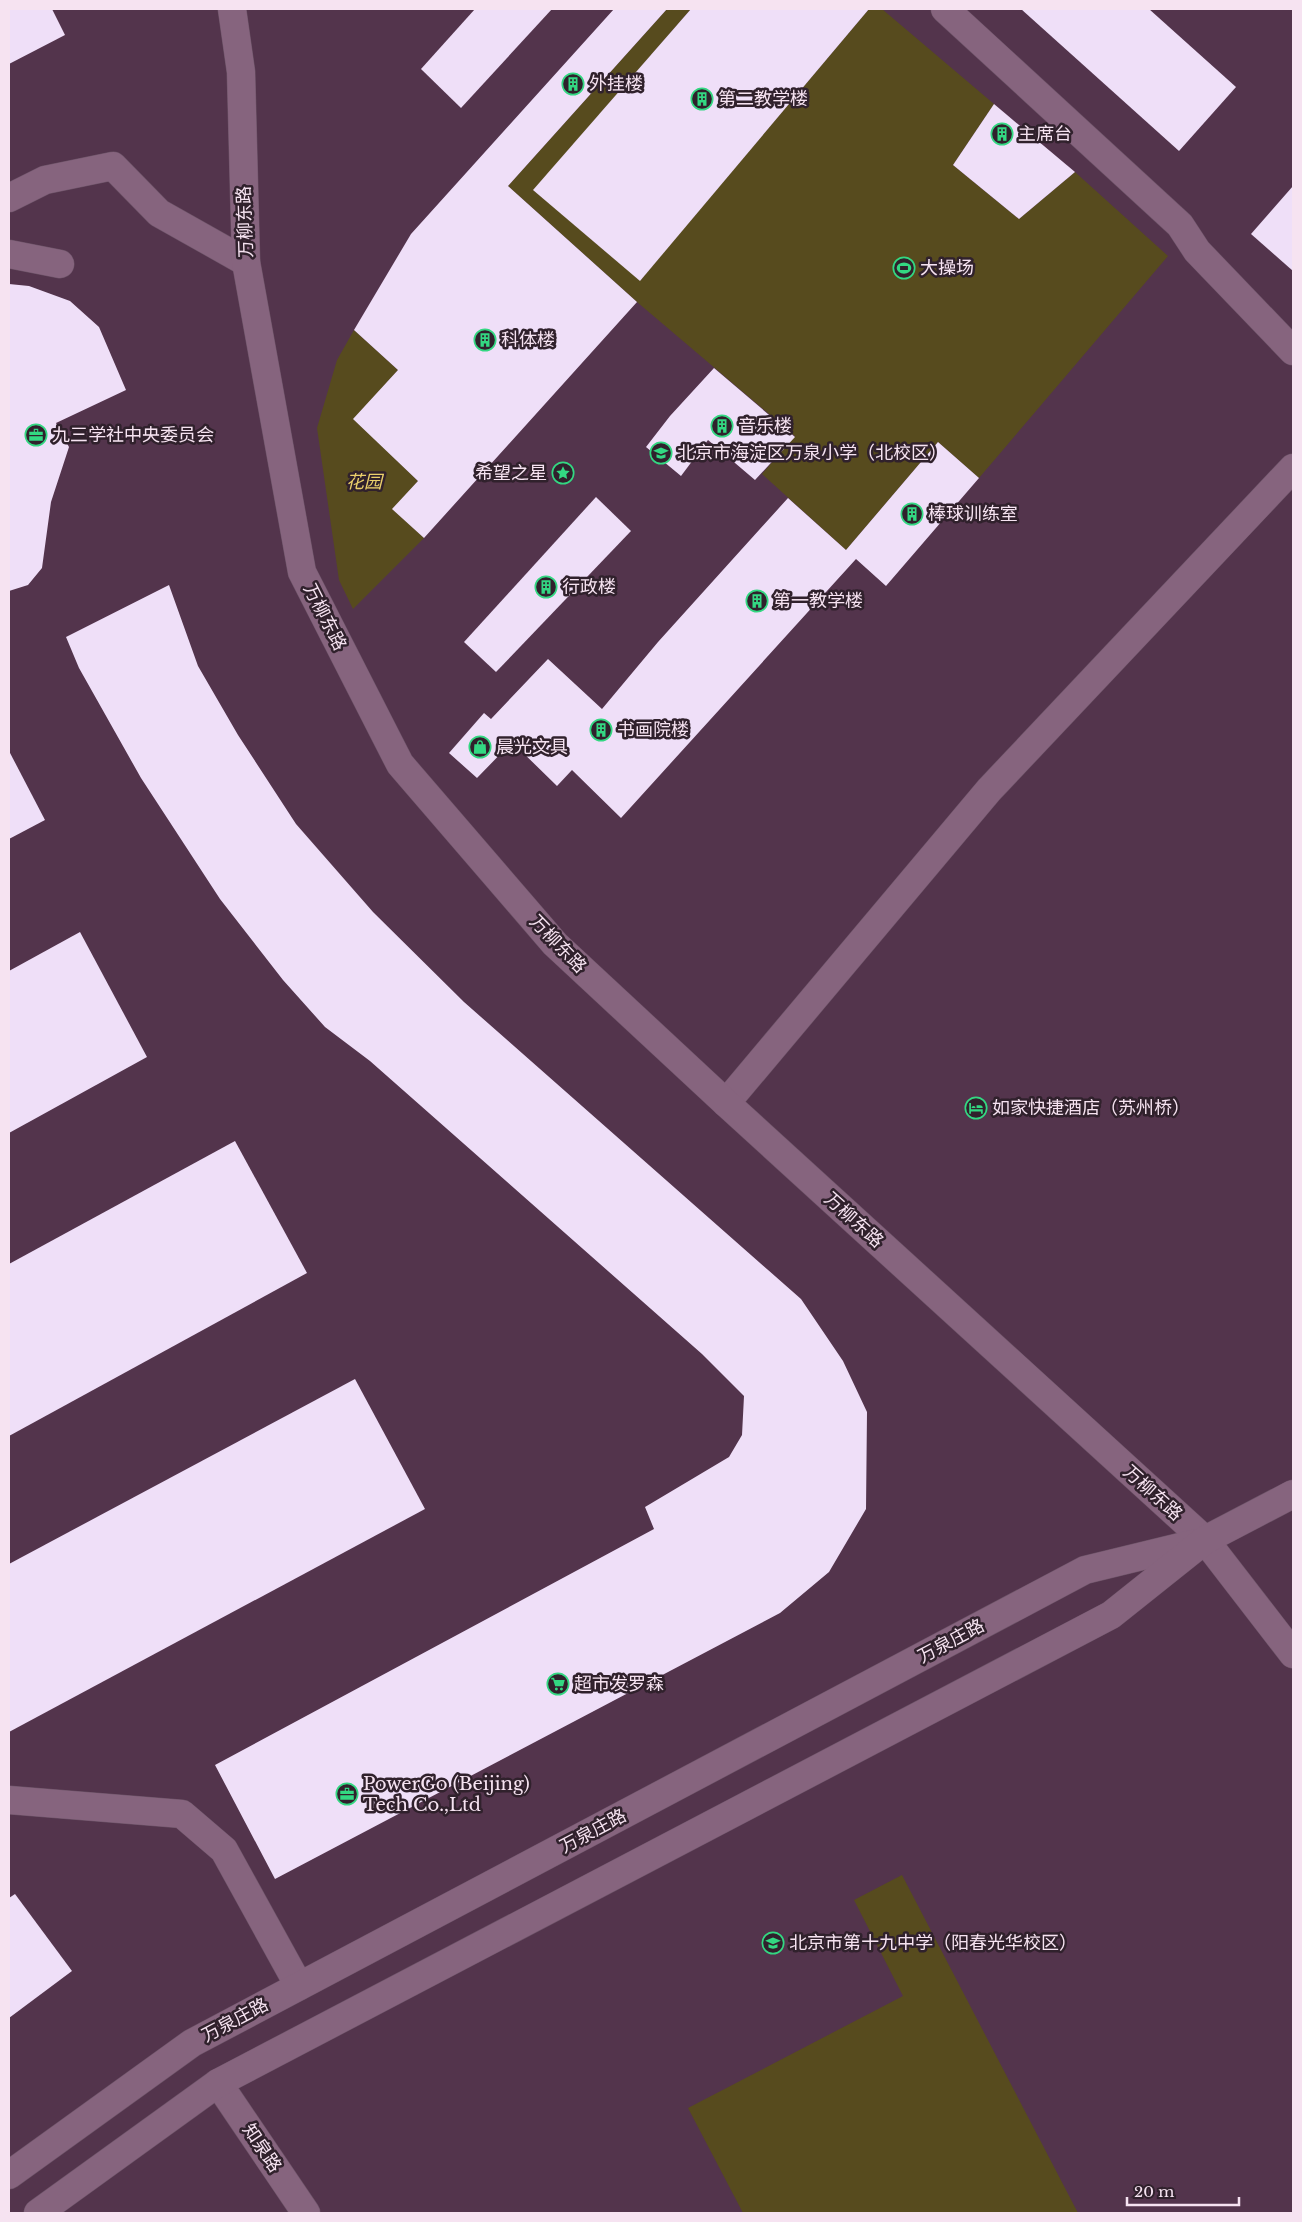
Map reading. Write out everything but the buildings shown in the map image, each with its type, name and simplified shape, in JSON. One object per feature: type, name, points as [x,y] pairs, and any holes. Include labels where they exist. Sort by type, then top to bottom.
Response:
[{"type":"street","name":"万柳东路","points":[[232,9],[241,72],[246,262],[302,572],[400,764],[555,944],[726,1103],[1205,1540],[1293,1654]]},
{"type":"street","points":[[945,9],[1180,225],[1197,251],[1293,351]]},
{"type":"street","points":[[9,198],[45,180],[113,166],[159,212],[246,262]]},
{"type":"street","points":[[9,254],[60,264]]},
{"type":"street","points":[[726,1103],[989,790],[1293,468]]},
{"type":"street","name":"万泉庄路","points":[[38,2213],[218,2083],[1111,1615],[1205,1540],[1293,1494]]},
{"type":"street","name":"万泉庄路","points":[[9,2175],[192,2043],[299,1986],[1085,1570],[1205,1540]]},
{"type":"street","points":[[9,1800],[182,1814],[224,1850],[299,1986]]},
{"type":"street","name":"知泉路","points":[[218,2083],[306,2213]]},
{"type":"green space","name":"大操场","points":[[667,9],[691,9],[534,190],[640,280],[869,9],[882,9],[994,104],[953,165],[1019,219],[1075,172],[1168,256],[979,478],[938,442],[846,550],[762,474],[795,436],[637,302],[508,186]]},
{"type":"green space","name":"花园","points":[[354,330],[398,370],[354,419],[418,481],[393,509],[424,538],[353,609],[339,580],[317,428],[337,360]]},
{"type":"green space","points":[[902,1875],[1078,2213],[743,2213],[688,2108],[903,1996],[854,1900]]},
{"type":"place","name":"外挂楼","points":[[573,84]]},
{"type":"place","name":"第二教学楼","points":[[702,99]]},
{"type":"place","name":"主席台","points":[[1002,134]]},
{"type":"place","name":"大操场","points":[[904,268]]},
{"type":"place","name":"科体楼","points":[[485,340]]},
{"type":"place","name":"音乐楼","points":[[722,426]]},
{"type":"place","name":"九三学社中央委员会","points":[[36,435]]},
{"type":"place","name":"北京市海淀区万泉小学（北校区）","points":[[661,453]]},
{"type":"place","name":"希望之星","points":[[563,473]]},
{"type":"place","name":"棒球训练室","points":[[912,514]]},
{"type":"place","name":"行政楼","points":[[546,587]]},
{"type":"place","name":"第一教学楼","points":[[757,601]]},
{"type":"place","name":"书画院楼","points":[[601,730]]},
{"type":"place","name":"晨光文具","points":[[480,747]]},
{"type":"place","name":"如家快捷酒店（苏州桥）","points":[[976,1108]]},
{"type":"place","name":"超市发罗森","points":[[558,1684]]},
{"type":"place","name":"PowerGo (Beijing) Tech Co.,Ltd","points":[[347,1794]]},
{"type":"place","name":"北京市第十九中学（阳春光华校区）","points":[[773,1943]]}]
